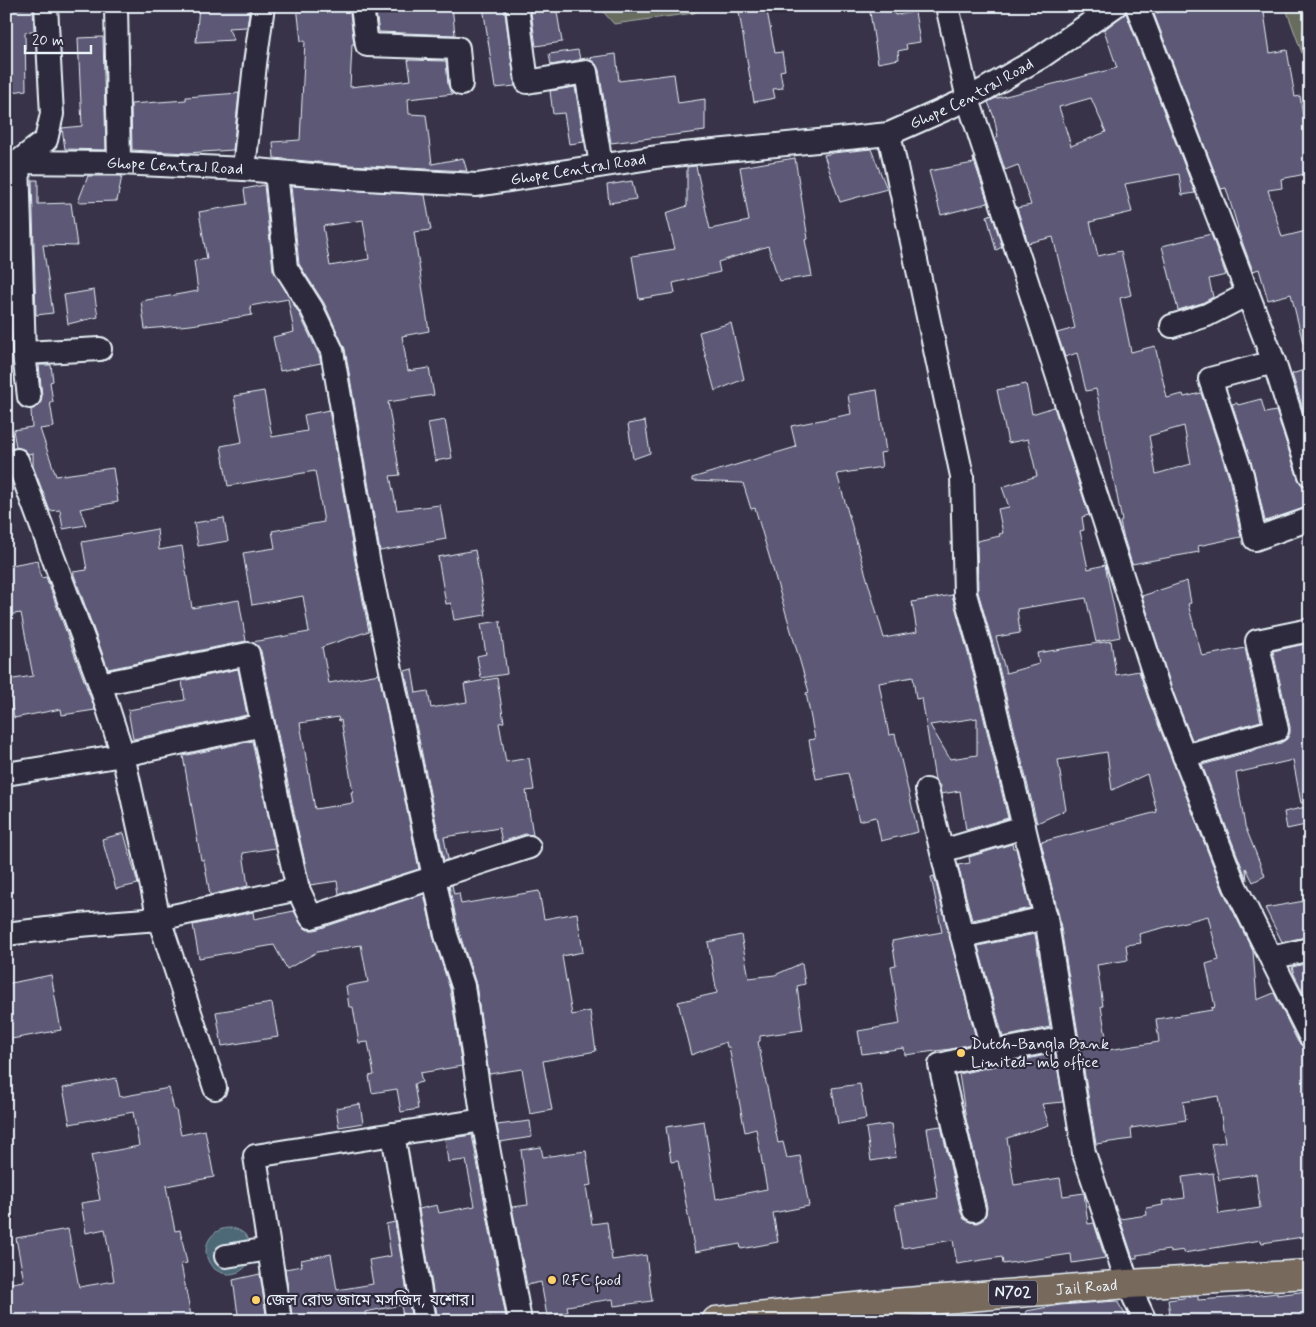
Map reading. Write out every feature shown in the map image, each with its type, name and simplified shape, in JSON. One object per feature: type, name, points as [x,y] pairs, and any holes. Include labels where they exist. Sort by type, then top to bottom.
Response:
[{"type":"highway","name":"Jail Road","points":[[716,1321],[896,1312],[1128,1284],[1310,1274]]},
{"type":"street","points":[[29,397],[24,353],[12,162],[46,140],[52,114],[46,6]]},
{"type":"street","points":[[116,6],[119,163]]},
{"type":"street","points":[[244,169],[263,6]]},
{"type":"street","points":[[362,6],[367,45],[458,48],[461,84]]},
{"type":"street","points":[[517,6],[527,82],[586,72],[600,159]]},
{"type":"street","points":[[947,6],[968,99],[1157,683],[1235,886],[1310,1036]]},
{"type":"street","name":"Ghope Central Road","points":[[12,162],[119,163],[244,169],[477,186],[663,156],[889,134],[968,99],[1041,57],[1115,6]]},
{"type":"street","points":[[1137,6],[1274,362],[1310,475]]},
{"type":"street","points":[[889,134],[962,476],[965,594],[1046,918],[1084,1153],[1128,1284],[1145,1321]]},
{"type":"street","points":[[276,172],[286,268],[312,309],[332,351],[368,559],[446,935],[463,986],[483,1120],[520,1321]]},
{"type":"street","points":[[1172,326],[1207,315],[1248,294]]},
{"type":"street","points":[[24,353],[100,348]]},
{"type":"street","points":[[1274,362],[1210,380],[1242,474],[1255,539],[1310,519]]},
{"type":"street","points":[[17,460],[124,754],[159,919],[215,1088]]},
{"type":"street","points":[[1184,756],[1277,730],[1257,641],[1310,630]]},
{"type":"street","points":[[100,684],[248,654],[298,889],[311,917],[529,847]]},
{"type":"street","points":[[6,774],[124,754],[263,725]]},
{"type":"street","points":[[927,790],[962,936],[993,1052]]},
{"type":"street","points":[[942,851],[1024,827]]},
{"type":"street","points":[[6,934],[79,925],[159,919],[298,889]]},
{"type":"street","points":[[962,936],[1046,918]]},
{"type":"street","points":[[1272,958],[1310,948]]},
{"type":"street","points":[[974,1210],[940,1065],[993,1052],[1065,1038]]},
{"type":"street","points":[[280,1321],[255,1156],[483,1120]]},
{"type":"street","points":[[393,1134],[425,1321]]},
{"type":"street","points":[[226,1256],[269,1249]]},
{"type":"green space","points":[[598,6],[704,6],[694,13],[614,24]]},
{"type":"green space","points":[[1285,6],[1310,6],[1310,75]]},
{"type":"water","points":[[224,1228],[234,1228],[248,1238],[252,1251],[248,1264],[242,1270],[234,1274],[224,1274],[210,1264],[206,1256],[206,1246],[216,1232]]},
{"type":"building","points":[[199,6],[250,6],[247,27],[228,28],[234,40],[196,42]]},
{"type":"building","points":[[297,6],[349,6],[354,44],[352,44],[350,87],[411,80],[408,60],[446,61],[448,85],[453,94],[408,99],[409,114],[426,115],[432,164],[463,158],[467,171],[349,165],[274,158],[273,142],[300,140],[305,41],[301,41]]},
{"type":"building","points":[[375,6],[452,6],[455,35],[379,32]]},
{"type":"building","points":[[483,6],[504,6],[515,86],[495,88]]},
{"type":"building","points":[[530,6],[556,6],[562,42],[536,46]]},
{"type":"building","points":[[738,6],[766,6],[775,53],[782,52],[785,70],[780,71],[783,88],[773,89],[775,98],[754,102]]},
{"type":"building","points":[[869,6],[886,6],[887,11],[894,10],[895,15],[915,12],[920,42],[906,44],[907,49],[898,51],[899,59],[878,63]]},
{"type":"building","points":[[1178,6],[1263,6],[1270,53],[1287,50],[1295,97],[1300,96],[1304,124],[1310,123],[1310,173],[1281,179],[1282,188],[1268,190],[1282,237],[1310,230],[1310,342],[1303,343],[1291,294],[1268,300],[1259,269],[1253,271],[1237,228],[1226,188],[1221,189],[1154,14]]},
{"type":"building","points":[[33,7],[34,31],[25,32],[26,90],[6,93],[6,11]]},
{"type":"building","points":[[1126,13],[1195,193],[1182,195],[1179,174],[1125,184],[1132,212],[1090,222],[1098,256],[1121,251],[1131,295],[1120,298],[1131,352],[1155,346],[1167,398],[1183,394],[1184,397],[1201,393],[1229,478],[1241,537],[1198,546],[1199,552],[1132,564],[1120,522],[1122,521],[1096,389],[1086,391],[1077,353],[1065,357],[1057,333],[1075,328],[1053,237],[1028,243],[1017,208],[1031,205],[1018,165],[1005,170],[995,139],[998,137],[994,117],[988,102],[1117,68],[1104,30]],"holes":[[[1091,98],[1106,132],[1071,146],[1059,107]],[[1184,426],[1191,464],[1156,474],[1149,436]]]},
{"type":"building","points":[[103,37],[106,150],[65,149],[62,128],[82,126],[78,38]]},
{"type":"building","points":[[578,50],[580,59],[616,54],[619,81],[674,74],[678,103],[705,99],[705,131],[611,143],[599,70],[596,64],[591,60],[584,59],[551,65],[549,54]]},
{"type":"building","points":[[575,87],[584,142],[569,144],[564,113],[553,114],[550,91]]},
{"type":"building","points":[[239,93],[233,150],[187,153],[132,150],[131,104],[186,100],[186,97]]},
{"type":"building","points":[[871,149],[887,189],[840,202],[824,155]]},
{"type":"building","points":[[795,158],[808,239],[805,240],[812,276],[779,281],[768,246],[718,262],[720,272],[673,283],[675,293],[639,299],[632,256],[675,249],[666,213],[687,206],[687,167],[696,166],[710,229],[749,221],[740,167]]},
{"type":"building","points":[[973,158],[988,203],[941,215],[929,171],[974,163]]},
{"type":"building","points":[[88,176],[122,176],[117,201],[78,202]]},
{"type":"building","points":[[32,180],[38,180],[38,204],[71,203],[77,246],[43,245],[53,313],[36,315]]},
{"type":"building","points":[[632,181],[636,199],[609,203],[607,185]]},
{"type":"building","points":[[264,185],[273,270],[300,315],[321,363],[280,371],[273,337],[294,332],[288,299],[250,306],[252,315],[191,325],[145,329],[141,301],[198,291],[194,261],[207,259],[199,212],[246,204],[244,189]]},
{"type":"building","points":[[291,186],[425,195],[431,230],[414,232],[429,331],[402,336],[408,371],[429,368],[434,395],[388,402],[400,475],[390,476],[397,510],[440,505],[446,539],[380,551],[345,349],[324,303],[299,264]],"holes":[[[363,220],[369,259],[330,266],[323,226]]]},
{"type":"building","points":[[992,214],[1002,247],[996,250],[987,216]]},
{"type":"building","points":[[1211,234],[1226,275],[1209,279],[1213,297],[1202,303],[1178,310],[1162,246]]},
{"type":"building","points":[[6,238],[10,319],[6,320]]},
{"type":"building","points":[[94,290],[98,317],[68,324],[64,295]]},
{"type":"building","points":[[731,323],[744,379],[715,391],[699,332]]},
{"type":"building","points":[[39,365],[51,365],[53,381],[50,382],[53,402],[50,402],[54,427],[40,429],[56,476],[113,468],[118,502],[80,509],[86,525],[63,529],[60,510],[50,511],[33,466],[33,453],[28,454],[25,450],[16,447],[13,430],[32,427],[31,410],[41,402]]},
{"type":"building","points":[[1310,368],[1310,431],[1292,374]]},
{"type":"building","points":[[1026,384],[1032,414],[1054,407],[1089,515],[1082,517],[1084,530],[1080,531],[1088,569],[1105,565],[1120,637],[1096,642],[1086,598],[1017,609],[1020,633],[996,637],[1006,673],[1039,664],[1037,653],[1111,641],[1116,675],[1139,671],[1223,891],[1253,951],[1257,1000],[1274,993],[1298,1042],[1303,1047],[1310,1049],[1310,1105],[1306,1106],[1310,1129],[1310,1236],[1262,1243],[1261,1240],[1184,1253],[1184,1250],[1170,1252],[1169,1250],[1137,1255],[1137,1258],[1133,1258],[1120,1219],[1147,1215],[1146,1208],[1163,1205],[1162,1201],[1185,1198],[1182,1177],[1213,1173],[1219,1214],[1260,1208],[1256,1174],[1219,1180],[1211,1144],[1225,1142],[1218,1096],[1183,1102],[1186,1120],[1131,1128],[1132,1139],[1096,1144],[1059,916],[1041,842],[1157,812],[1147,774],[1112,790],[1107,752],[1058,760],[1066,810],[1037,823],[995,651],[978,592],[977,541],[1000,536],[999,534],[1003,533],[998,509],[1009,507],[1002,487],[1037,476],[1028,439],[1008,443],[997,390]],"holes":[[[1208,916],[1219,960],[1206,964],[1215,1007],[1211,1008],[1212,1010],[1156,1019],[1159,1042],[1108,1050],[1097,965],[1128,960],[1126,945],[1141,943],[1139,934]]]},
{"type":"building","points":[[877,390],[886,452],[880,453],[882,467],[837,474],[884,638],[917,632],[912,602],[952,595],[1008,818],[966,830],[960,791],[941,794],[940,786],[935,780],[922,698],[916,699],[913,677],[879,683],[889,735],[895,734],[918,832],[881,841],[876,817],[859,821],[848,773],[816,779],[809,740],[815,739],[806,693],[809,692],[755,508],[751,509],[743,483],[692,481],[692,478],[796,447],[791,426],[851,414],[848,395]],"holes":[[[977,718],[977,755],[950,759],[930,725]]]},
{"type":"building","points":[[264,391],[272,437],[307,431],[304,415],[329,410],[369,631],[322,647],[329,683],[379,674],[419,869],[339,894],[337,881],[310,885],[261,651],[252,642],[309,632],[303,596],[252,605],[243,553],[275,548],[272,531],[324,522],[315,471],[228,486],[221,446],[242,442],[234,396]],"holes":[[[338,717],[339,721],[341,720],[353,792],[351,792],[353,803],[315,809],[300,723]]]},
{"type":"building","points":[[1261,399],[1265,413],[1276,411],[1298,479],[1302,485],[1310,488],[1310,506],[1265,521],[1254,471],[1232,404],[1237,403],[1238,405]]},
{"type":"building","points":[[445,420],[452,458],[435,461],[428,423]]},
{"type":"building","points":[[645,421],[650,453],[633,459],[628,424]]},
{"type":"building","points":[[224,518],[228,541],[198,546],[194,523]]},
{"type":"building","points":[[157,529],[159,550],[182,546],[192,608],[239,600],[246,641],[108,669],[73,572],[87,570],[82,542]]},
{"type":"building","points":[[475,550],[486,615],[454,620],[451,603],[446,604],[438,557]]},
{"type":"building","points":[[38,560],[41,578],[46,577],[95,710],[62,715],[61,709],[14,718],[7,680],[33,676],[21,613],[6,615],[6,566]]},
{"type":"building","points":[[1187,581],[1191,603],[1188,604],[1202,656],[1245,648],[1261,721],[1192,740],[1172,689],[1142,596]]},
{"type":"building","points":[[500,621],[507,674],[481,678],[477,656],[486,654],[481,624]]},
{"type":"building","points":[[1310,643],[1310,803],[1301,803],[1293,760],[1236,773],[1245,826],[1265,876],[1253,882],[1246,868],[1247,880],[1202,765],[1281,743],[1287,739],[1290,727],[1273,651]]},
{"type":"building","points":[[238,669],[247,715],[133,739],[128,710],[185,700],[182,681]]},
{"type":"building","points":[[412,669],[416,693],[428,691],[431,708],[467,702],[464,684],[497,678],[504,722],[499,723],[506,762],[529,758],[534,790],[526,791],[533,835],[525,834],[502,842],[499,828],[444,837],[448,859],[444,861],[405,671]]},
{"type":"building","points":[[252,741],[275,848],[243,853],[248,886],[210,895],[204,860],[201,860],[183,756]]},
{"type":"building","points":[[1310,806],[1310,824],[1287,829],[1284,812]]},
{"type":"building","points":[[124,833],[138,884],[116,889],[102,839]]},
{"type":"building","points":[[1012,844],[1013,848],[1016,848],[1030,908],[972,920],[958,865],[970,863],[969,857]]},
{"type":"building","points":[[934,876],[977,1042],[951,1049],[905,1055],[904,1048],[862,1054],[858,1031],[900,1024],[891,966],[896,965],[892,941],[942,932],[931,877]]},
{"type":"building","points":[[452,885],[454,894],[459,893],[461,904],[539,891],[544,919],[577,913],[583,952],[562,956],[572,1015],[590,1011],[596,1051],[543,1061],[552,1110],[530,1114],[522,1069],[489,1074],[476,984],[459,932],[449,886]]},
{"type":"building","points":[[424,894],[434,939],[450,989],[462,1066],[420,1073],[422,1082],[414,1084],[418,1109],[401,1112],[397,1089],[372,1093],[369,1076],[374,1075],[368,1042],[359,1043],[353,1007],[349,1007],[346,986],[368,982],[361,945],[317,952],[287,969],[274,945],[199,958],[193,925],[253,912],[254,919],[294,911],[303,927],[308,930],[315,930]]},
{"type":"building","points":[[1310,900],[1310,936],[1282,942],[1265,908]]},
{"type":"building","points":[[1035,934],[1050,1027],[1003,1037],[978,946]]},
{"type":"building","points":[[741,935],[749,978],[775,975],[802,963],[805,984],[797,986],[803,1030],[760,1036],[760,1041],[758,1042],[778,1143],[783,1142],[787,1158],[800,1156],[809,1206],[773,1213],[778,1242],[741,1249],[740,1244],[695,1252],[678,1161],[671,1162],[666,1127],[704,1121],[716,1199],[767,1189],[756,1129],[745,1132],[729,1047],[727,1047],[726,1042],[691,1055],[678,1002],[717,993],[708,942]]},
{"type":"building","points":[[1310,963],[1310,1006],[1292,967]]},
{"type":"building","points":[[51,975],[61,1030],[6,1040],[6,984]]},
{"type":"building","points":[[272,1003],[278,1037],[222,1046],[216,1012]]},
{"type":"building","points":[[1055,1053],[1063,1102],[1042,1104],[1049,1125],[1007,1138],[1014,1185],[1060,1178],[1063,1196],[1084,1193],[1088,1224],[1094,1223],[1105,1258],[1072,1263],[1071,1254],[1003,1264],[1002,1257],[957,1264],[953,1240],[902,1248],[895,1205],[938,1198],[927,1128],[941,1126],[964,1219],[977,1223],[983,1220],[986,1214],[987,1207],[966,1119],[959,1074]]},
{"type":"building","points":[[116,1078],[120,1097],[169,1088],[181,1135],[205,1130],[214,1177],[166,1186],[175,1231],[180,1230],[187,1263],[181,1264],[192,1321],[6,1321],[6,1284],[24,1281],[16,1238],[68,1229],[79,1287],[114,1281],[105,1229],[86,1233],[81,1203],[100,1200],[91,1155],[139,1146],[133,1112],[70,1124],[63,1088]]},
{"type":"building","points":[[860,1084],[866,1119],[838,1124],[832,1088]]},
{"type":"building","points":[[360,1104],[363,1123],[339,1127],[336,1108]]},
{"type":"building","points":[[530,1121],[532,1137],[500,1142],[497,1125]]},
{"type":"building","points":[[891,1124],[896,1157],[871,1161],[866,1128]]},
{"type":"building","points":[[472,1135],[506,1317],[458,1321],[457,1316],[438,1320],[419,1209],[437,1205],[439,1213],[475,1206],[466,1160],[448,1162],[445,1139]]},
{"type":"building","points":[[541,1147],[543,1157],[586,1151],[591,1185],[586,1186],[592,1224],[607,1222],[612,1260],[646,1255],[652,1301],[614,1306],[613,1299],[567,1306],[568,1312],[547,1316],[541,1282],[527,1285],[512,1207],[528,1205],[521,1150]]},
{"type":"building","points":[[395,1222],[412,1321],[404,1321],[401,1305],[365,1312],[366,1321],[293,1321],[285,1269],[302,1266],[301,1260],[331,1254],[337,1290],[373,1284],[369,1260],[391,1256],[386,1224]]},
{"type":"building","name":"জেল রোড জামে মসজিদ, যশোর।","points":[[260,1274],[267,1321],[239,1321],[233,1280]]},
{"type":"building","points":[[1307,1291],[1306,1321],[1171,1321],[1168,1300],[1198,1296],[1198,1300],[1277,1293],[1277,1295]]},
{"type":"building","points":[[1117,1301],[1129,1321],[1027,1321],[1026,1311],[1060,1305]]},
{"type":"place","name":"Dutch-Bangla Bank Limited- mb office","points":[[961,1053]]},
{"type":"place","name":"RFC food","points":[[552,1280]]},
{"type":"place","name":"জেল রোড জামে মসজিদ, যশোর।","points":[[256,1300]]}]
